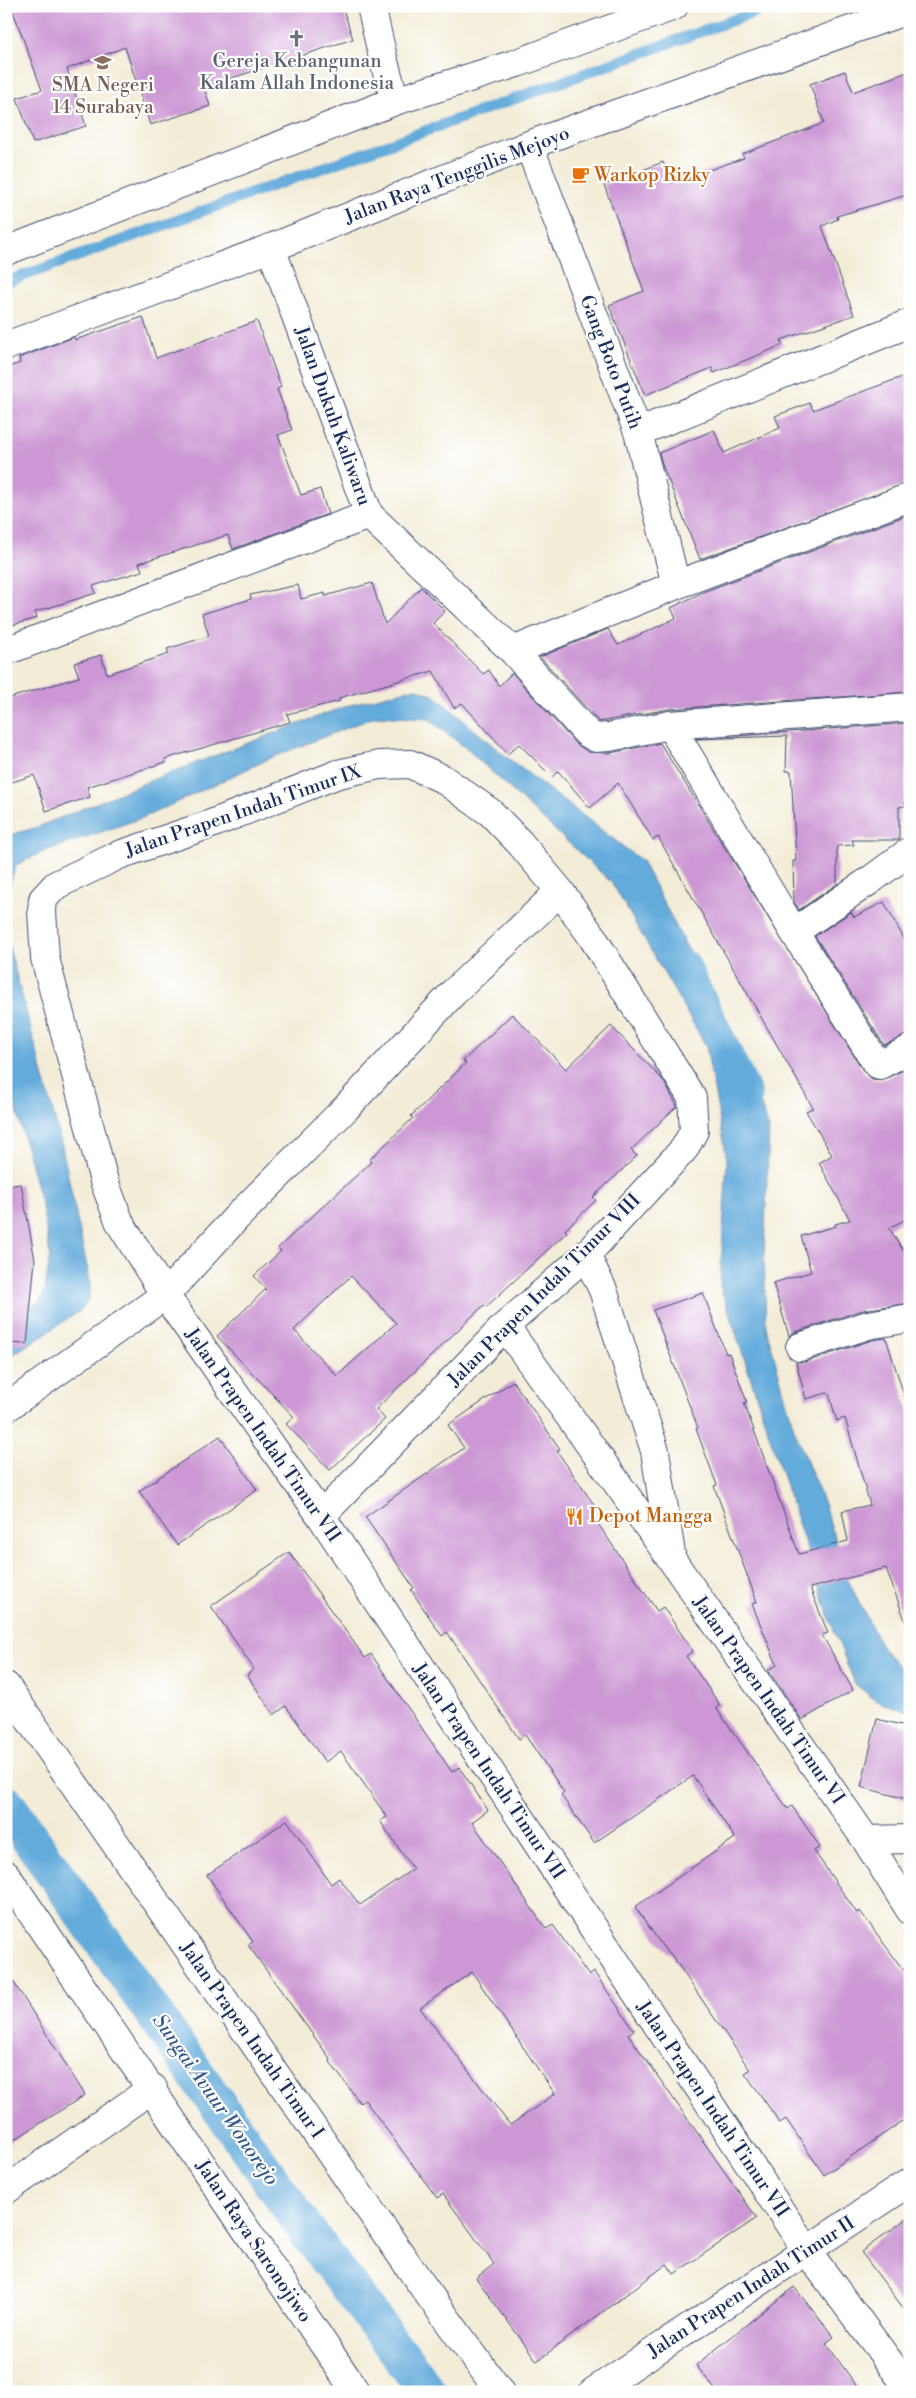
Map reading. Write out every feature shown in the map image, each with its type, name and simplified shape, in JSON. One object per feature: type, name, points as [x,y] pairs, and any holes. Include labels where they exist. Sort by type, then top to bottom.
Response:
[{"type":"street","points":[[372,6],[383,58],[395,101]]},
{"type":"street","points":[[6,251],[395,101],[517,63],[674,6]]},
{"type":"street","name":"Jalan Raya Tenggilis Mejoyo","points":[[6,346],[271,248],[529,146],[910,9]]},
{"type":"street","name":"Gang Boto Putih","points":[[529,146],[638,432],[676,585]]},
{"type":"street","name":"Jalan Dukuh Kaliwaru","points":[[271,248],[370,515],[513,651],[587,734],[596,738],[609,737],[670,725]]},
{"type":"street","points":[[638,432],[910,323]]},
{"type":"street","points":[[513,651],[676,585],[910,497]]},
{"type":"street","points":[[6,651],[370,515]]},
{"type":"street","points":[[910,707],[670,725],[794,932],[877,1064],[880,1065],[910,1049]]},
{"type":"street","name":"Jalan Prapen Indah Timur IX","points":[[165,1295],[120,1223],[104,1181],[45,958],[42,911],[43,899],[49,890],[119,855],[211,824],[338,774],[379,765],[410,764],[443,779],[491,813],[520,843],[560,891]]},
{"type":"street","points":[[794,932],[872,880],[910,851]]},
{"type":"street","points":[[6,1408],[165,1295],[236,1218],[346,1108],[453,993],[560,891]]},
{"type":"street","name":"Jalan Prapen Indah Timur VIII","points":[[320,1516],[504,1326],[586,1255],[684,1149],[694,1131],[692,1098],[593,938],[560,891]]},
{"type":"street","name":"Jalan Prapen Indah Timur VI","points":[[586,1255],[603,1290],[655,1451],[672,1560]]},
{"type":"street","name":"Jalan Prapen Indah Timur VII","points":[[165,1295],[320,1516],[807,2251],[910,2390]]},
{"type":"street","points":[[800,1347],[868,1325],[908,1325]]},
{"type":"street","name":"Jalan Prapen Indah Timur VI","points":[[504,1326],[672,1560],[866,1840],[910,1910]]},
{"type":"street","name":"Jalan Prapen Indah Timur I","points":[[6,1686],[424,2288],[500,2392]]},
{"type":"street","points":[[866,1840],[910,1839]]},
{"type":"street","name":"Jalan Raya Saronojiwo","points":[[6,1875],[153,2088],[356,2392]]},
{"type":"street","points":[[6,2190],[153,2088]]},
{"type":"street","name":"Jalan Prapen Indah Timur II","points":[[593,2392],[910,2182]]},
{"type":"water","points":[[415,688],[435,696],[504,755],[642,861],[696,965],[756,1091],[769,1129],[764,1255],[766,1327],[794,1429],[824,1504],[846,1576],[880,1644],[891,1659],[910,1676],[910,1712],[878,1702],[855,1684],[830,1620],[720,1285],[727,1159],[706,1046],[612,883],[468,750],[429,719],[377,716],[273,757],[145,817],[45,851],[16,865],[6,896],[6,836],[38,827],[169,773],[346,706]]},
{"type":"water","points":[[6,936],[61,1142],[91,1286],[88,1300],[80,1311],[6,1359],[6,1320],[39,1302],[45,1290],[50,1255],[43,1211],[6,1069]]},
{"type":"building","points":[[11,6],[342,6],[353,39],[204,87],[210,106],[150,125],[125,47],[67,69],[86,126],[33,143],[17,98],[42,90]]},
{"type":"building","points":[[845,71],[853,92],[910,71],[910,194],[837,216],[838,219],[822,226],[854,315],[781,340],[783,345],[714,373],[712,368],[645,395],[609,305],[644,291],[604,185],[663,162],[671,183],[744,158],[742,154],[824,123],[810,84]]},
{"type":"building","points":[[143,317],[156,358],[257,321],[281,387],[277,389],[292,430],[278,435],[301,495],[320,489],[328,514],[233,549],[228,535],[139,563],[142,571],[93,586],[96,593],[35,612],[37,618],[6,627],[6,368],[20,363],[19,358],[74,337],[75,340]]},
{"type":"building","points":[[910,374],[910,482],[700,559],[659,453],[714,430],[724,453],[780,428],[775,416],[810,403],[813,410]]},
{"type":"building","points":[[910,514],[910,692],[669,709],[599,722],[540,657],[608,629],[618,645],[676,618],[671,608],[703,592]]},
{"type":"building","points":[[372,583],[385,624],[421,587],[445,611],[433,623],[483,674],[489,670],[499,686],[512,673],[575,743],[588,752],[610,753],[660,743],[864,1072],[872,1079],[882,1080],[910,1067],[910,1217],[889,1228],[910,1261],[910,1303],[863,1310],[795,1332],[789,1336],[773,1283],[811,1272],[801,1236],[850,1220],[819,1163],[832,1155],[806,1111],[813,1108],[658,837],[653,840],[618,783],[590,808],[558,771],[552,777],[519,744],[508,754],[462,703],[454,708],[433,671],[339,698],[340,701],[287,714],[290,722],[165,759],[166,762],[87,787],[90,797],[46,811],[34,775],[6,784],[6,699],[79,677],[74,663],[101,655],[107,674],[169,654],[167,649],[209,636],[202,614],[251,599],[250,595],[298,585],[301,599],[325,593],[325,596]]},
{"type":"building","points":[[910,723],[910,768],[906,768],[905,806],[899,807],[899,840],[852,840],[854,845],[837,846],[837,884],[799,910],[794,901],[793,861],[796,861],[791,771],[786,771],[787,736],[696,739]]},
{"type":"building","points":[[884,902],[910,950],[910,1034],[884,1045],[815,936],[851,912],[854,917]]},
{"type":"building","points":[[512,1014],[566,1069],[611,1026],[663,1080],[677,1106],[631,1150],[637,1156],[593,1197],[596,1200],[565,1230],[567,1232],[486,1307],[484,1305],[376,1409],[385,1419],[330,1470],[286,1424],[294,1417],[217,1336],[266,1289],[254,1276],[281,1251],[278,1248],[371,1162],[369,1160],[413,1118],[411,1116],[466,1063],[463,1061]],"holes":[[[351,1276],[396,1323],[337,1376],[294,1330]]]},
{"type":"building","points":[[21,1184],[35,1260],[27,1344],[6,1343],[6,1186]]},
{"type":"building","points":[[703,1293],[726,1354],[729,1353],[747,1402],[744,1403],[799,1554],[848,1541],[842,1511],[870,1505],[845,1418],[837,1421],[829,1394],[827,1393],[806,1399],[796,1362],[805,1362],[872,1340],[886,1338],[910,1414],[910,1623],[906,1623],[886,1568],[810,1588],[828,1633],[822,1635],[853,1690],[802,1720],[768,1670],[777,1665],[752,1604],[757,1602],[714,1486],[717,1485],[696,1429],[698,1428],[653,1310]]},
{"type":"building","points":[[513,1381],[560,1449],[557,1451],[597,1509],[591,1513],[657,1611],[663,1607],[693,1651],[686,1656],[720,1705],[716,1708],[788,1809],[792,1806],[820,1847],[814,1851],[857,1913],[860,1911],[910,1979],[910,2116],[824,2175],[786,2119],[780,2123],[745,2073],[750,2070],[670,1953],[668,1954],[635,1907],[735,1838],[693,1776],[594,1843],[561,1795],[564,1792],[525,1735],[519,1739],[447,1632],[442,1636],[411,1590],[414,1588],[365,1517],[464,1448],[448,1425]]},
{"type":"building","points":[[220,1436],[257,1490],[177,1545],[139,1491]]},
{"type":"building","points":[[289,1552],[365,1658],[371,1654],[452,1772],[459,1767],[488,1810],[472,1822],[546,1929],[553,1925],[589,1976],[594,1972],[634,2030],[628,2034],[757,2218],[674,2274],[667,2264],[537,2361],[476,2278],[494,2264],[443,2194],[437,2198],[364,2099],[360,2103],[248,1945],[253,1942],[207,1875],[287,1820],[331,1884],[339,1878],[360,1905],[413,1869],[380,1821],[387,1817],[341,1751],[325,1762],[286,1706],[274,1715],[247,1675],[254,1669],[211,1606]],"holes":[[[472,1972],[555,2094],[510,2125],[420,2008]]]},
{"type":"building","points":[[877,1719],[910,1727],[910,1800],[861,1787]]},
{"type":"building","points":[[6,1970],[85,2095],[6,2145]]},
{"type":"building","points":[[910,2216],[910,2317],[861,2252]]},
{"type":"building","points":[[794,2287],[834,2337],[826,2343],[861,2392],[717,2392],[696,2365]]},
{"type":"waterway","points":[[6,282],[772,6]]},
{"type":"waterway","points":[[692,958],[756,1091],[756,1100]]},
{"type":"waterway","name":"Sungai Avuur Wonorejo","points":[[6,1804],[311,2237],[428,2392]]},
{"type":"place","name":"Gereja Kebangunan Kalam Allah Indonesia","points":[[297,38]]},
{"type":"place","name":"SMA Negeri 14 Surabaya","points":[[103,62]]},
{"type":"place","name":"Warkop Rizky","points":[[580,175]]},
{"type":"place","name":"Depot Mangga","points":[[575,1516]]}]
